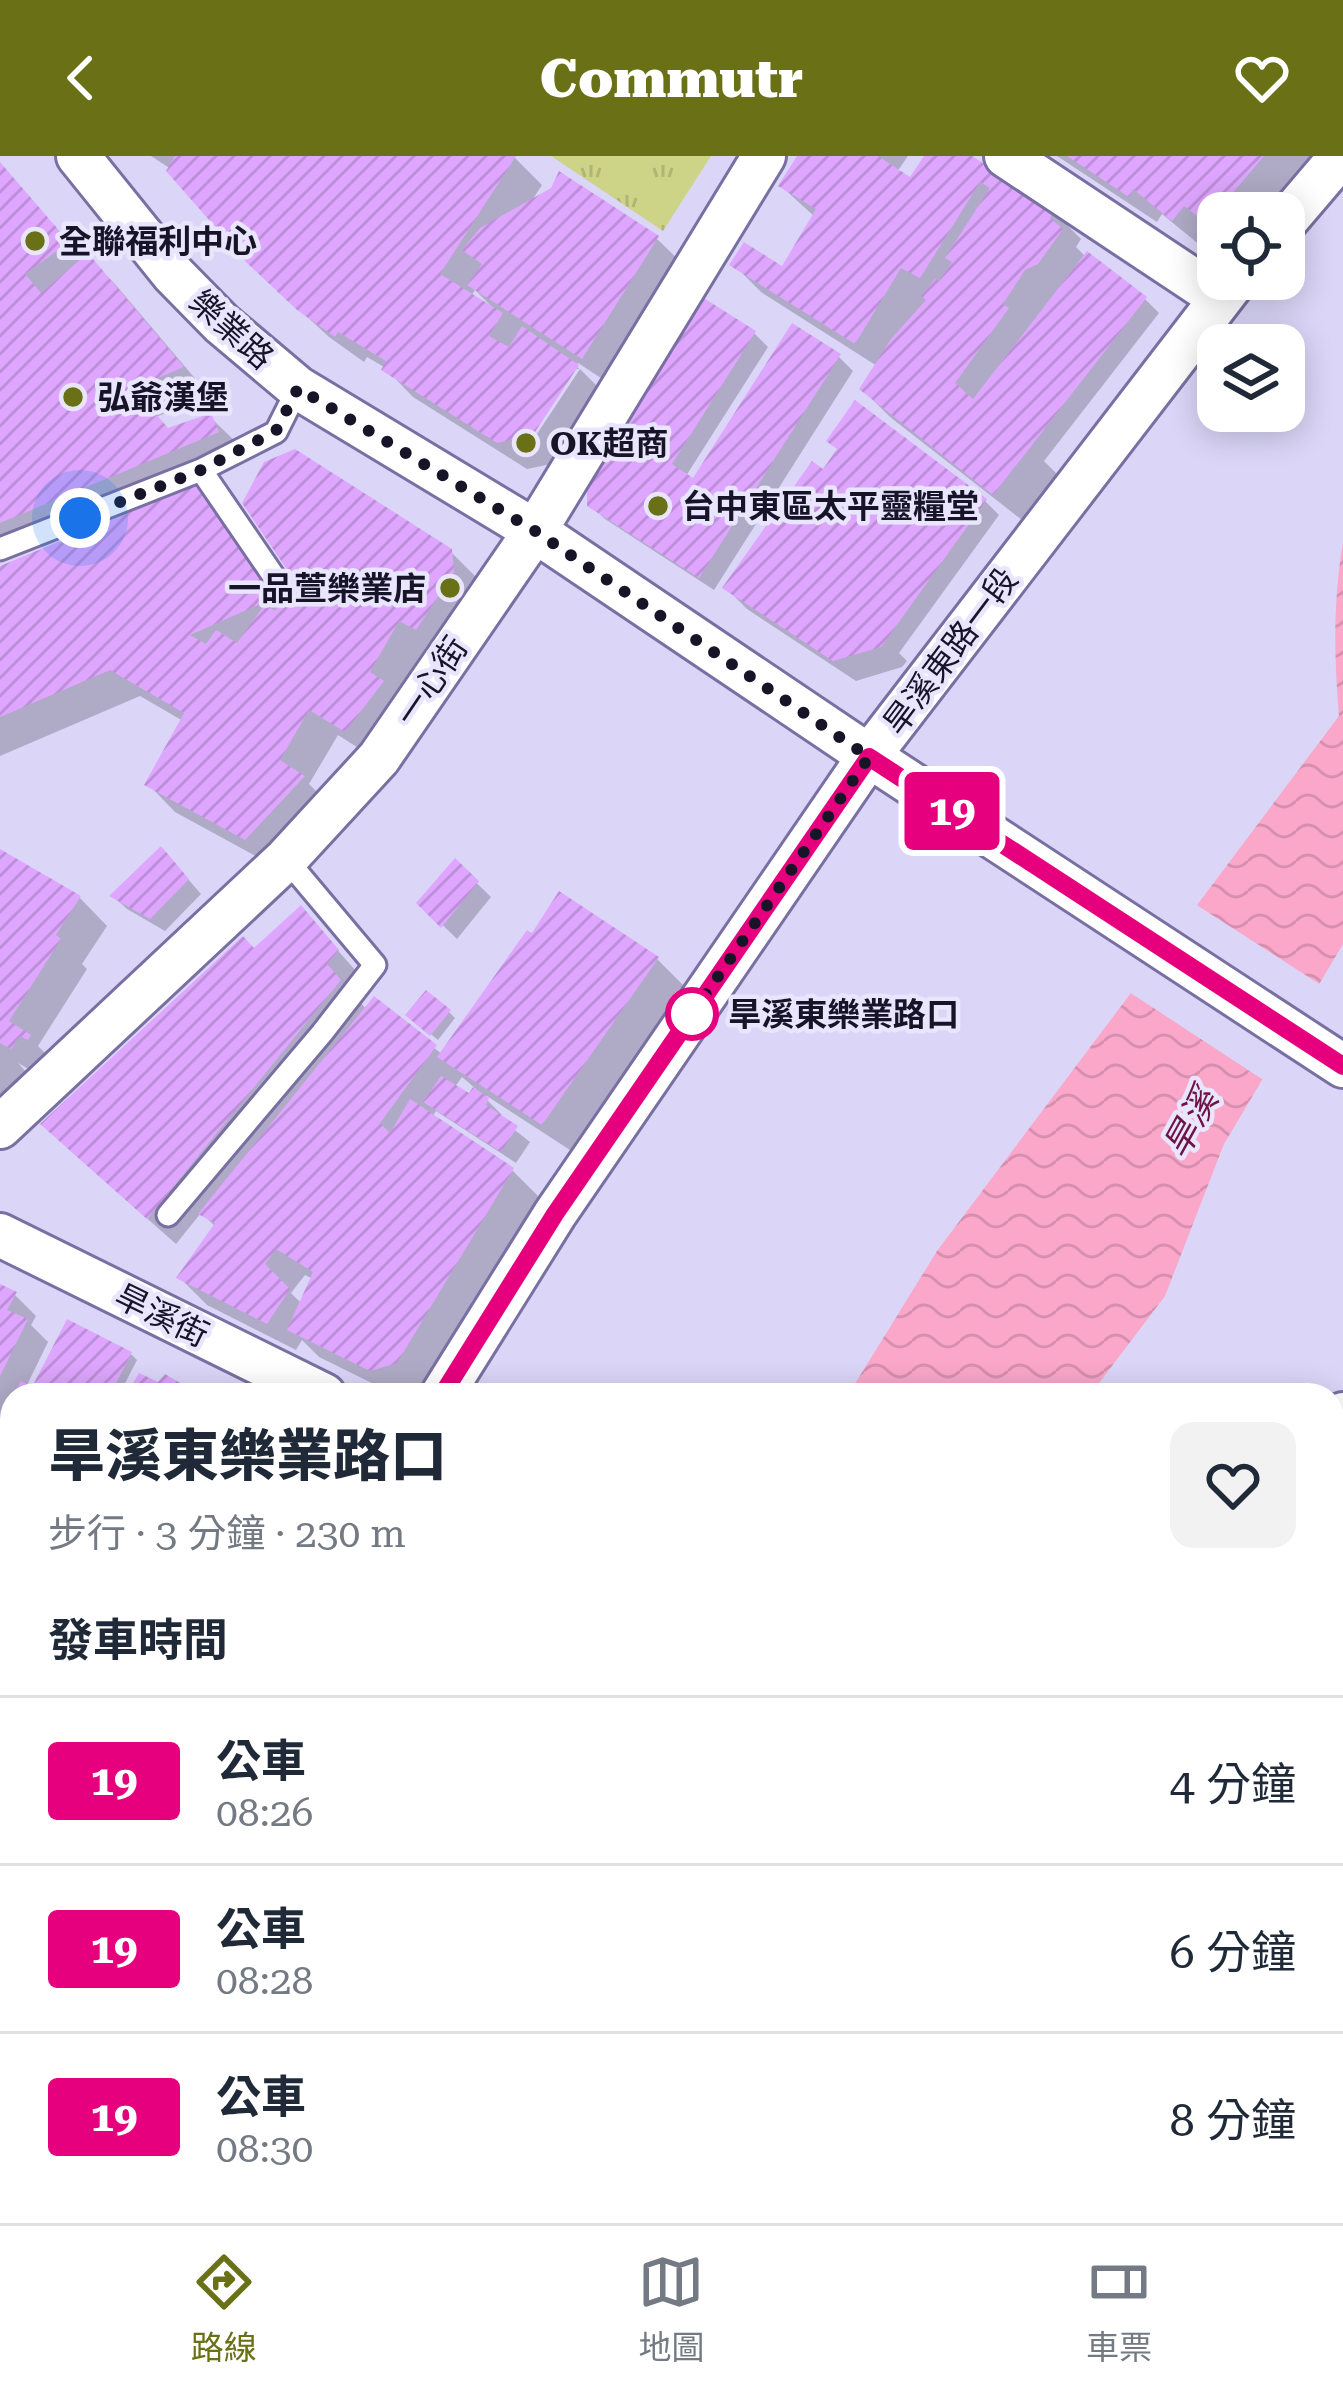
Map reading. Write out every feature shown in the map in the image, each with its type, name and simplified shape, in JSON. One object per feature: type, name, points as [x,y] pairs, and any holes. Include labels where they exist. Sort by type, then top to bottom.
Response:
[{"type":"street","name":"樂業路","points":[[78,156],[173,274],[222,324],[298,388],[535,531],[869,757],[1343,1066]]},
{"type":"street","name":"一心街","points":[[0,1127],[286,860],[379,758],[535,531],[764,156]]},
{"type":"street","points":[[1006,156],[1197,270]]},
{"type":"street","points":[[1305,198],[1341,156]]},
{"type":"street","name":"旱溪東路一段","points":[[449,1383],[555,1214],[869,757],[1219,300]]},
{"type":"street","name":"旱溪街","points":[[0,1234],[300,1383]]},
{"type":"lane","points":[[0,549],[201,470],[276,431],[298,388]]},
{"type":"lane","points":[[201,470],[279,584]]},
{"type":"lane","points":[[168,1216],[374,965],[286,860]]},
{"type":"green space","points":[[551,156],[711,156],[663,231]]},
{"type":"water","name":"旱溪","points":[[1343,543],[1343,944],[1224,1144],[1165,1296],[1099,1383],[855,1383],[937,1251],[1339,716],[1337,586]]},
{"type":"pier","points":[[1192,902],[1324,987],[1268,1083],[1126,990]]},
{"type":"building","points":[[175,156],[516,156],[440,274],[503,313],[489,336],[509,347],[522,326],[579,365],[533,435],[497,443],[381,370],[386,361],[338,332],[335,337],[297,310],[246,262],[166,171]]},
{"type":"building","points":[[797,156],[878,156],[910,177],[924,156],[972,156],[1055,209],[1050,218],[1063,229],[1038,264],[1025,270],[1003,304],[1009,308],[955,383],[973,399],[1087,251],[1147,297],[993,495],[859,389],[891,339],[926,300],[921,296],[952,262],[945,258],[990,188],[980,182],[920,278],[901,268],[855,344],[729,265],[744,242],[782,266],[816,209],[778,186]]},
{"type":"building","points":[[1067,156],[1264,156],[1233,192],[1197,192],[1197,216],[1184,206],[1172,221],[1133,189],[1129,197]]},
{"type":"building","points":[[0,162],[69,242],[25,274],[41,293],[88,253],[184,367],[129,390],[144,411],[150,407],[168,428],[211,413],[219,432],[0,523]]},
{"type":"building","points":[[559,171],[659,236],[582,359],[467,285],[482,264],[462,250],[480,228],[551,188]]},
{"type":"building","points":[[699,295],[756,331],[672,464],[693,478],[792,323],[841,354],[699,578],[587,506],[587,476]]},
{"type":"building","points":[[855,400],[987,499],[881,647],[833,661],[722,588],[812,461],[823,469],[837,449],[826,441]]},
{"type":"building","points":[[295,449],[452,549],[454,572],[416,630],[399,621],[370,672],[384,681],[345,732],[309,710],[280,760],[305,776],[245,840],[144,785],[184,713],[110,670],[0,717],[0,566],[196,485],[278,596],[190,635],[206,644],[216,630],[237,643],[265,604],[275,611],[289,588],[310,600],[314,595],[298,586],[242,503],[264,462]]},
{"type":"building","points":[[161,846],[189,879],[150,919],[109,896]]},
{"type":"building","points":[[0,849],[81,896],[56,935],[61,939],[9,1021],[31,1035],[28,1040],[20,1036],[11,1049],[0,1043]]},
{"type":"building","points":[[455,858],[479,881],[441,928],[416,903]]},
{"type":"building","points":[[559,891],[659,957],[542,1125],[437,1057]]},
{"type":"building","points":[[301,905],[339,950],[327,964],[341,980],[147,1219],[40,1124],[243,936],[254,948]]},
{"type":"building","points":[[426,990],[451,1010],[430,1036],[405,1015]]},
{"type":"building","points":[[374,996],[437,1045],[380,1123],[390,1133],[410,1099],[514,1168],[397,1363],[370,1371],[287,1330],[313,1272],[276,1249],[265,1264],[290,1289],[267,1324],[176,1278],[215,1223],[198,1214]]},
{"type":"building","points":[[441,1076],[469,1093],[473,1087],[489,1098],[486,1105],[518,1126],[501,1152],[423,1102]]},
{"type":"building","points":[[0,1284],[17,1292],[7,1310],[28,1319],[0,1376]]},
{"type":"building","points":[[67,1319],[132,1352],[116,1383],[34,1383]]},
{"type":"building","points":[[139,1373],[158,1382],[165,1374],[180,1383],[133,1383]]},
{"type":"bus line","name":"19","points":[[449,1383],[555,1214],[869,757],[1343,1066]]},
{"type":"place","name":"全聯福利中心","points":[[35,241]]},
{"type":"place","name":"弘爺漢堡","points":[[73,397]]},
{"type":"place","name":"OK超商","points":[[526,443]]},
{"type":"place","name":"台中東區太平靈糧堂","points":[[658,506]]},
{"type":"place","name":"一品萱樂業店","points":[[450,588]]},
{"type":"place","name":"旱溪東樂業路口","points":[[692,1014]]},
{"type":"route","points":[[80,518],[201,470],[276,431],[298,388],[535,531],[869,757],[686,1023],[692,1014]]}]
